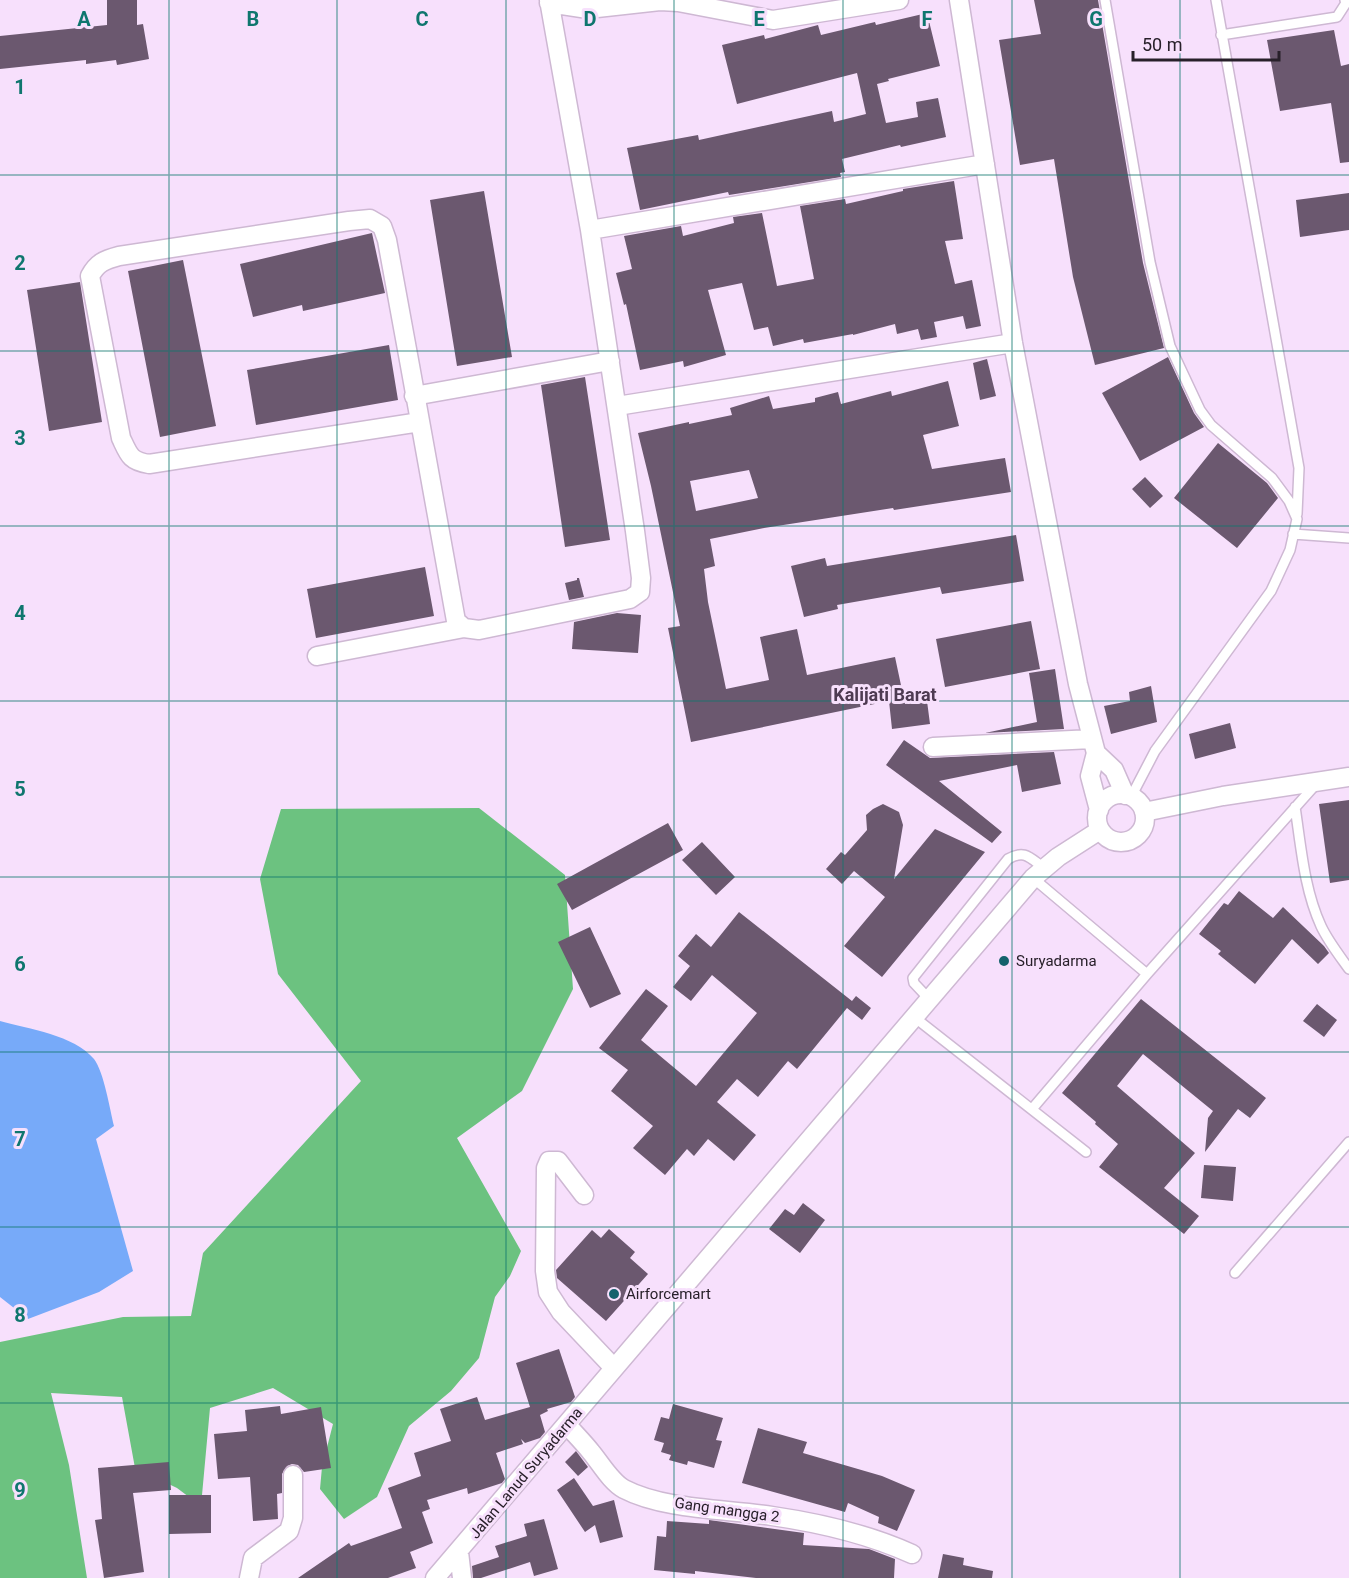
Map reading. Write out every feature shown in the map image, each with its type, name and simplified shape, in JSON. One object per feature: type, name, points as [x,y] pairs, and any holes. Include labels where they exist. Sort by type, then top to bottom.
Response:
[{"type":"street","points":[[317,656],[464,628],[479,630],[630,599],[639,592],[641,578],[610,361],[590,230],[549,2],[588,9],[660,1],[678,2],[773,20],[900,0]]},
{"type":"street","points":[[959,0],[1013,343],[1078,684],[1094,746],[1090,776],[1099,810],[1098,824],[1100,830],[1113,841],[1130,840],[1143,829],[1144,812],[1138,802],[1128,796],[1112,795],[1099,810]]},
{"type":"street","points":[[590,230],[985,164]]},
{"type":"street","points":[[420,422],[149,464],[136,462],[129,455],[121,438],[90,276],[102,260],[118,256],[370,219],[382,226],[387,240],[414,396],[426,442],[456,621],[464,628]]},
{"type":"street","points":[[616,406],[1013,343]]},
{"type":"street","points":[[414,396],[610,361]]},
{"type":"street","points":[[933,747],[1094,746]]},
{"type":"street","points":[[1094,746],[1114,770],[1128,796]]},
{"type":"street","points":[[1144,812],[1222,796],[1349,777]]},
{"type":"street","name":"Jalan Lanud Suryadarma","points":[[435,1578],[1039,873],[1100,830]]},
{"type":"street","points":[[584,1195],[558,1161],[549,1161],[546,1168],[545,1191],[545,1271],[548,1292],[561,1312],[614,1368]]},
{"type":"street","name":"Gang mangga 2","points":[[567,1425],[607,1473],[622,1488],[629,1491],[654,1499],[702,1508],[771,1516],[832,1527],[882,1540],[912,1554]]},
{"type":"street","points":[[249,1578],[253,1558],[284,1537],[291,1525],[293,1475]]},
{"type":"street","points":[[459,1552],[462,1578]]},
{"type":"lane","points":[[1106,0],[1150,262],[1170,346],[1196,402],[1211,425],[1272,478],[1289,501],[1297,519]]},
{"type":"lane","points":[[1221,34],[1337,17],[1346,3],[1345,0]]},
{"type":"lane","points":[[1128,796],[1155,751],[1270,591],[1290,550],[1297,519],[1299,468],[1217,1]]},
{"type":"lane","points":[[1293,534],[1349,538]]},
{"type":"lane","points":[[1032,1109],[1147,974],[1319,781]]},
{"type":"lane","points":[[1295,807],[1314,908],[1321,926],[1349,969]]},
{"type":"lane","points":[[930,999],[914,983],[913,978],[1008,859],[1017,854],[1024,854],[1039,873],[1147,974]]},
{"type":"lane","points":[[914,1017],[1086,1152]]},
{"type":"lane","points":[[1235,1273],[1349,1142]]},
{"type":"green space","points":[[479,808],[565,875],[573,989],[522,1091],[457,1138],[521,1251],[510,1276],[495,1297],[479,1358],[451,1391],[409,1426],[377,1497],[344,1519],[320,1489],[322,1467],[333,1424],[273,1388],[210,1408],[201,1506],[177,1488],[135,1468],[122,1397],[51,1393],[69,1465],[87,1578],[0,1578],[0,1342],[123,1317],[191,1316],[203,1253],[361,1081],[278,974],[260,879],[281,809]]},
{"type":"water","points":[[0,1021],[37,1030],[75,1044],[98,1065],[114,1126],[96,1139],[133,1271],[99,1292],[28,1319],[0,1297]]},
{"type":"building","points":[[107,0],[137,0],[137,25],[143,24],[149,59],[117,65],[116,60],[86,64],[86,60],[0,69],[0,36],[107,25]]},
{"type":"building","points":[[1034,0],[1098,0],[1143,263],[1164,348],[1095,365],[1073,277],[1054,159],[1020,165],[999,40],[1041,34]]},
{"type":"building","points":[[927,13],[940,66],[877,84],[886,123],[918,117],[916,102],[938,98],[946,137],[842,159],[845,172],[840,173],[841,177],[729,195],[728,192],[640,210],[627,148],[698,135],[699,140],[832,111],[834,122],[866,114],[857,73],[737,104],[722,45],[764,35],[765,39],[818,25],[821,35]]},
{"type":"building","points":[[1334,30],[1341,66],[1349,64],[1349,162],[1340,163],[1331,103],[1280,111],[1267,40]]},
{"type":"building","points":[[954,181],[963,239],[945,241],[955,284],[972,280],[981,326],[966,329],[963,316],[934,322],[937,337],[921,340],[918,329],[897,334],[895,324],[853,335],[804,343],[803,339],[773,346],[768,327],[754,330],[742,283],[708,290],[726,355],[684,367],[683,361],[640,370],[626,304],[624,305],[616,273],[632,269],[624,236],[681,226],[683,236],[734,223],[733,217],[762,213],[777,286],[814,279],[800,206],[845,199],[846,204],[903,191],[903,189]]},
{"type":"building","points":[[484,191],[512,357],[457,366],[430,200]]},
{"type":"building","points":[[1349,193],[1349,230],[1300,237],[1296,200]]},
{"type":"building","points":[[372,233],[385,293],[303,311],[302,305],[253,317],[240,264]]},
{"type":"building","points":[[183,260],[216,426],[160,437],[128,271]]},
{"type":"building","points":[[80,282],[102,422],[49,431],[27,290]]},
{"type":"building","points":[[389,345],[398,400],[256,425],[247,370]]},
{"type":"building","points":[[1168,357],[1194,413],[1204,427],[1140,461],[1102,393]]},
{"type":"building","points":[[987,359],[996,396],[980,400],[973,363]]},
{"type":"building","points":[[585,377],[610,540],[565,547],[541,385]]},
{"type":"building","points":[[948,381],[959,426],[923,435],[932,469],[1005,458],[1011,492],[764,528],[710,539],[715,566],[704,569],[708,602],[726,689],[769,680],[760,637],[797,629],[807,675],[895,657],[905,704],[927,701],[930,724],[892,729],[889,701],[691,742],[668,628],[680,626],[638,433],[732,415],[730,408],[769,396],[773,409],[815,402],[815,398],[838,392],[841,404],[891,391],[892,396]],"holes":[[[749,470],[758,498],[696,511],[690,481]]]},
{"type":"building","points":[[1218,443],[1267,483],[1278,498],[1237,548],[1174,498]]},
{"type":"building","points":[[1145,477],[1163,496],[1150,508],[1132,489]]},
{"type":"building","points":[[1016,535],[1024,581],[942,594],[940,587],[837,605],[838,609],[804,617],[791,566],[825,558],[827,566]]},
{"type":"building","points":[[425,567],[434,616],[316,638],[307,589]]},
{"type":"building","points":[[579,578],[584,597],[569,600],[565,583],[577,580]]},
{"type":"building","points":[[617,613],[641,615],[638,653],[572,649],[574,622]]},
{"type":"building","points":[[1031,621],[1040,669],[945,687],[936,639]]},
{"type":"building","points":[[1055,669],[1064,729],[985,733],[1037,722],[1029,673]]},
{"type":"building","points":[[1151,686],[1157,722],[1111,734],[1104,706],[1130,701],[1129,692]]},
{"type":"building","points":[[1230,723],[1236,748],[1195,759],[1189,734]]},
{"type":"building","points":[[904,740],[930,758],[1054,752],[1061,784],[1022,792],[1017,765],[939,781],[1002,832],[992,843],[886,765]]},
{"type":"building","points":[[1349,800],[1349,880],[1330,883],[1319,804]]},
{"type":"building","points":[[883,804],[899,812],[903,825],[894,879],[935,829],[985,852],[882,977],[844,946],[885,897],[854,871],[842,884],[826,869],[841,852],[845,855],[867,830],[866,815]]},
{"type":"building","points":[[668,823],[683,850],[572,910],[557,884]]},
{"type":"building","points":[[702,842],[735,877],[716,895],[682,860]]},
{"type":"building","points":[[1239,891],[1273,918],[1283,907],[1329,953],[1318,964],[1292,939],[1255,984],[1218,954],[1221,951],[1199,934],[1224,903],[1228,905]]},
{"type":"building","points":[[739,912],[852,1001],[856,996],[871,1008],[862,1020],[847,1008],[797,1069],[788,1061],[758,1097],[737,1079],[717,1102],[756,1135],[734,1161],[708,1139],[694,1156],[687,1149],[665,1175],[633,1148],[653,1126],[611,1091],[628,1070],[599,1048],[646,989],[668,1006],[641,1040],[696,1086],[757,1013],[712,975],[691,1001],[673,987],[690,966],[678,956],[696,934],[711,947]]},
{"type":"building","points":[[590,927],[621,994],[590,1008],[558,942]]},
{"type":"building","points":[[1141,999],[1266,1098],[1250,1118],[1238,1109],[1205,1152],[1208,1118],[1213,1111],[1143,1054],[1117,1086],[1195,1153],[1164,1188],[1199,1216],[1184,1234],[1099,1167],[1118,1144],[1062,1093]]},
{"type":"building","points":[[1317,1004],[1337,1020],[1324,1037],[1303,1021]]},
{"type":"building","points":[[1204,1165],[1236,1167],[1233,1201],[1201,1198]]},
{"type":"building","points":[[803,1203],[825,1220],[800,1253],[769,1229],[785,1209],[794,1215]]},
{"type":"building","points":[[609,1229],[635,1252],[630,1258],[648,1274],[606,1321],[557,1278],[556,1270],[592,1230],[601,1238]]},
{"type":"building","points":[[559,1349],[575,1397],[571,1402],[547,1409],[548,1411],[540,1415],[545,1432],[540,1438],[525,1443],[521,1439],[523,1444],[496,1453],[505,1479],[502,1483],[468,1494],[467,1488],[427,1500],[430,1509],[422,1512],[433,1543],[410,1552],[416,1568],[388,1578],[298,1578],[349,1543],[351,1546],[402,1528],[388,1488],[421,1476],[414,1453],[451,1441],[440,1409],[477,1397],[485,1420],[530,1407],[516,1363]]},
{"type":"building","points":[[673,1404],[723,1418],[716,1440],[722,1441],[714,1468],[688,1461],[687,1465],[669,1460],[671,1455],[661,1452],[664,1443],[654,1440],[661,1417],[669,1419]]},
{"type":"building","points":[[280,1406],[281,1414],[321,1407],[331,1468],[304,1472],[298,1465],[287,1466],[282,1474],[282,1493],[277,1494],[278,1519],[253,1521],[250,1477],[218,1479],[214,1434],[247,1431],[245,1410]]},
{"type":"building","points":[[758,1428],[807,1442],[803,1453],[882,1476],[915,1490],[897,1531],[878,1523],[879,1517],[848,1503],[845,1512],[742,1483]]},
{"type":"building","points":[[576,1451],[588,1467],[578,1476],[565,1462]]},
{"type":"building","points":[[169,1462],[171,1490],[133,1493],[144,1572],[104,1578],[95,1520],[102,1519],[98,1468]]},
{"type":"building","points":[[574,1478],[593,1506],[614,1500],[623,1537],[600,1543],[595,1525],[585,1532],[557,1490]]},
{"type":"building","points":[[169,1495],[211,1495],[211,1533],[169,1534]]},
{"type":"building","points":[[544,1519],[558,1569],[534,1576],[530,1562],[481,1578],[473,1578],[472,1566],[499,1557],[495,1546],[527,1536],[524,1524]]},
{"type":"building","points":[[709,1520],[804,1533],[803,1545],[869,1549],[895,1559],[894,1578],[756,1578],[695,1571],[695,1574],[654,1570],[657,1536],[666,1537],[667,1521],[709,1524]]},
{"type":"building","points":[[943,1554],[964,1558],[963,1565],[993,1571],[992,1578],[938,1578]]},
{"type":"place","name":"Suryadarma","points":[[1004,961]]},
{"type":"place","name":"Airforcemart","points":[[614,1294]]},
{"type":"district","name":"Kalijati Barat","points":[[885,695]]}]
